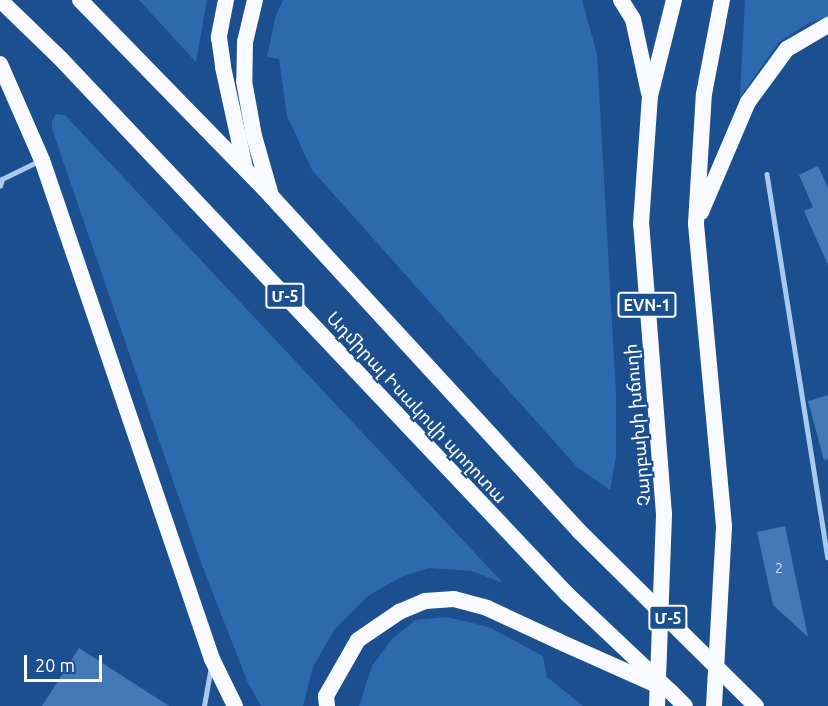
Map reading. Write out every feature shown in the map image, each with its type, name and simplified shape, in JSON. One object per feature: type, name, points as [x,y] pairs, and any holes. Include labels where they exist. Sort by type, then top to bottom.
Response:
[{"type":"highway","name":"Ադմիրալ Իսակովի պողոտա","points":[[0,0],[60,58],[567,594],[685,706]]},
{"type":"highway","name":"Ադմիրալ Իսակովի պողոտա","points":[[80,0],[271,196],[579,531],[756,706]]},
{"type":"highway","points":[[226,0],[219,37],[245,169]]},
{"type":"highway","points":[[255,0],[245,42],[244,81],[254,136],[271,196]]},
{"type":"highway","points":[[621,0],[633,19],[650,96]]},
{"type":"highway","name":"Չարբախի խճուղի","points":[[657,706],[664,514],[641,224],[650,96],[674,0]]},
{"type":"highway","name":"EVN-1","points":[[714,706],[724,526],[696,223],[704,94],[722,0]]},
{"type":"highway","points":[[696,223],[748,102],[787,49],[828,25]]},
{"type":"highway","points":[[0,64],[42,160],[212,659],[235,706]]},
{"type":"highway","points":[[327,706],[326,696],[358,640],[399,612],[425,602],[454,599],[487,608],[526,624],[670,692]]},
{"type":"lane","points":[[2,178],[42,160]]},
{"type":"lane","points":[[0,172],[2,178],[0,186]]},
{"type":"lane","points":[[767,174],[828,557]]},
{"type":"lane","points":[[204,706],[212,659]]},
{"type":"shaded area","points":[[139,0],[207,0],[196,62]]},
{"type":"shaded area","points":[[283,0],[582,0],[597,54],[616,393],[616,457],[610,490],[577,467],[312,170],[287,116],[279,59],[267,57],[275,18]]},
{"type":"shaded area","points":[[745,0],[828,0],[828,17],[809,23],[779,42],[740,97]]},
{"type":"shaded area","points":[[56,114],[65,115],[503,583],[472,571],[429,568],[401,577],[368,596],[334,630],[313,667],[303,706],[261,706],[248,683],[203,568],[52,129],[52,121]]},
{"type":"shaded area","points":[[446,617],[489,627],[543,656],[547,677],[583,706],[359,706],[372,666],[392,639],[415,620]]},
{"type":"building","points":[[818,166],[828,188],[828,265],[804,211],[813,207],[799,175]]},
{"type":"building","points":[[828,395],[828,459],[824,460],[808,401]]},
{"type":"building","points":[[785,526],[808,637],[773,605],[757,532]]},
{"type":"building","points":[[79,648],[169,706],[42,706]]}]
